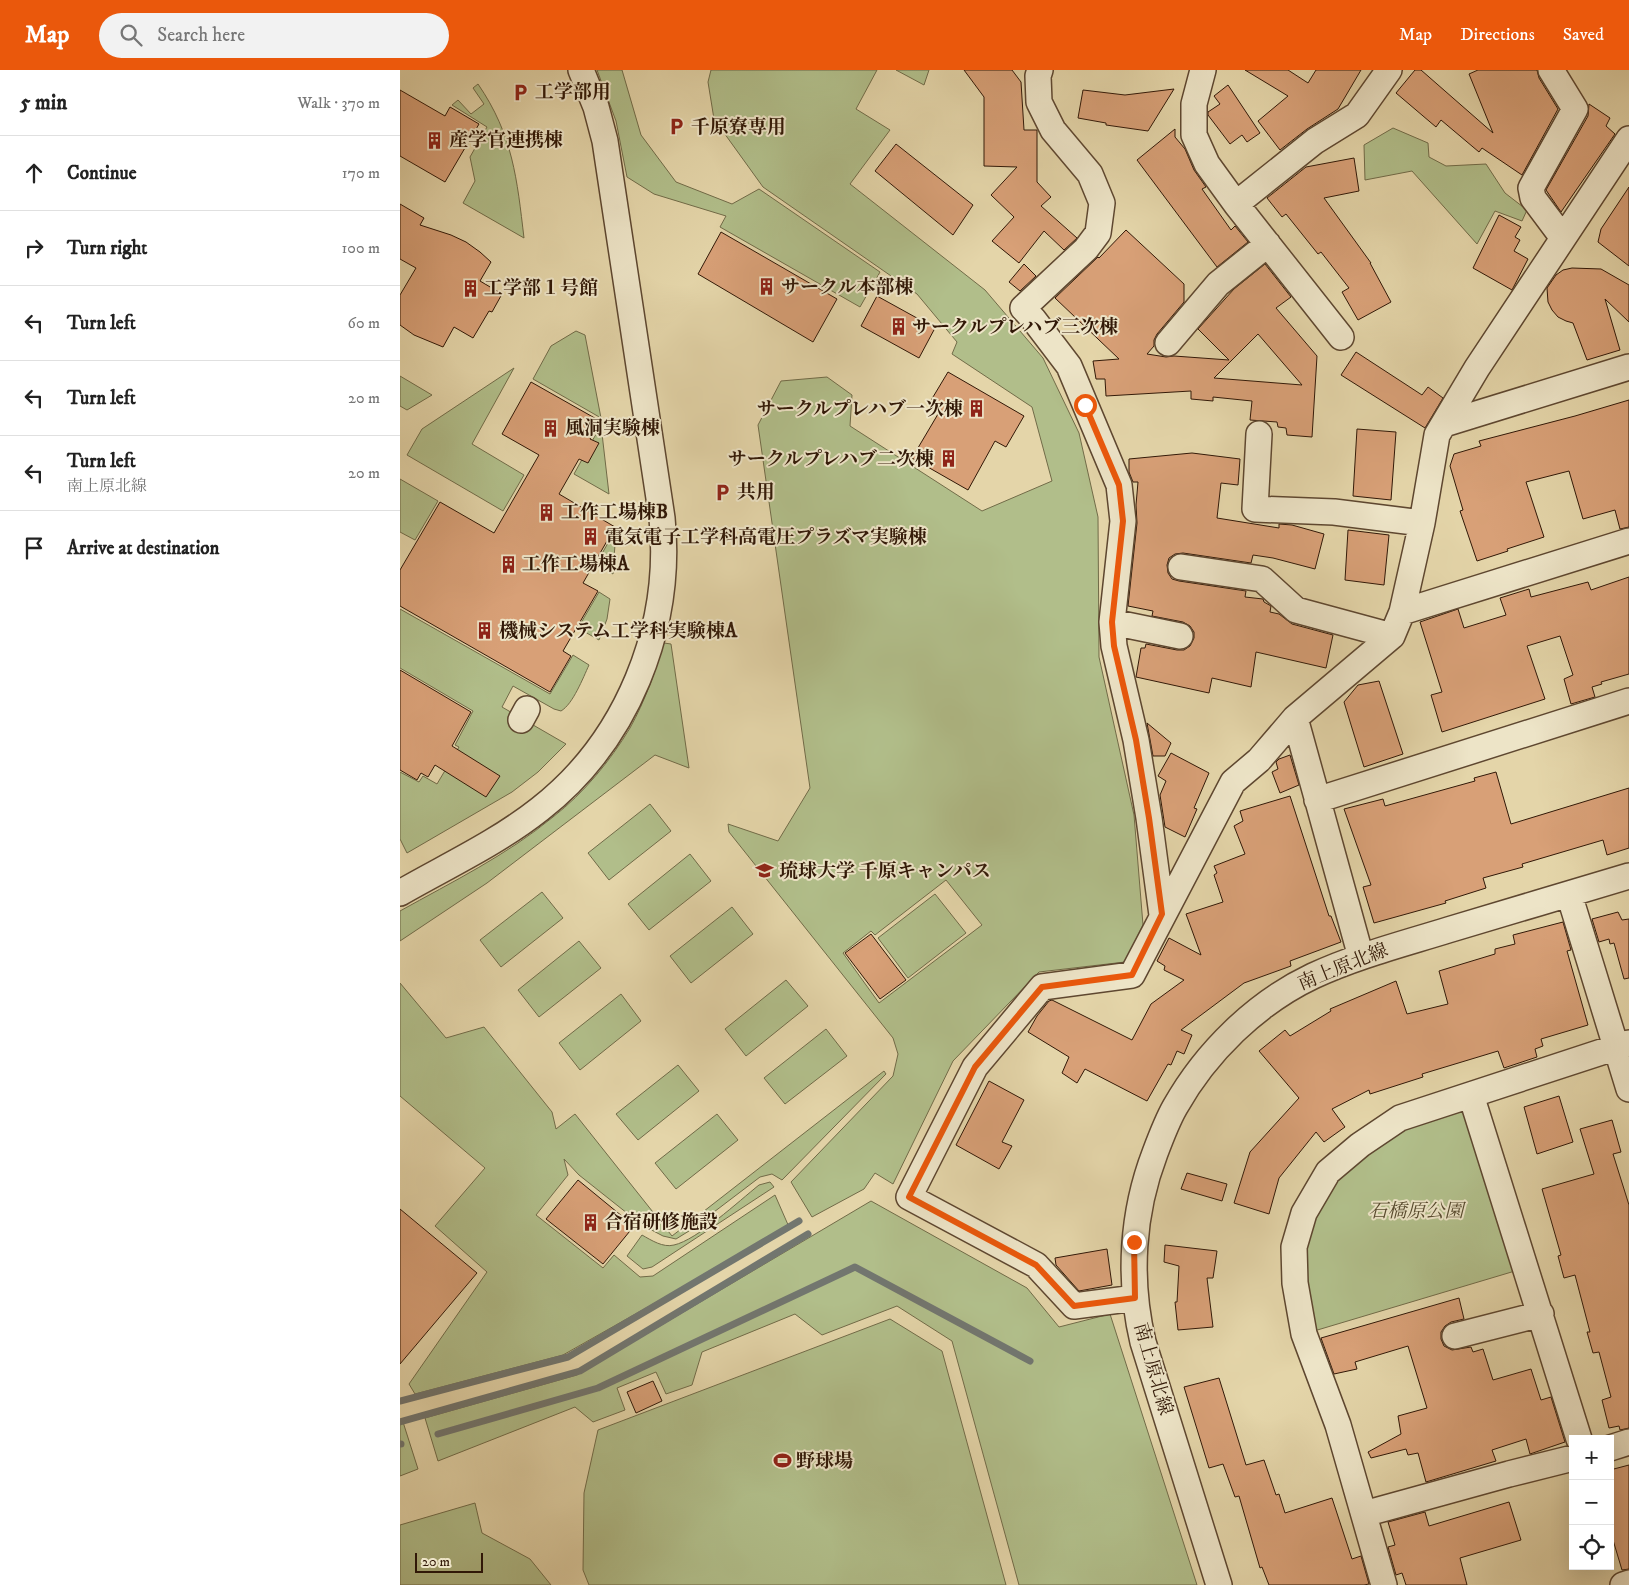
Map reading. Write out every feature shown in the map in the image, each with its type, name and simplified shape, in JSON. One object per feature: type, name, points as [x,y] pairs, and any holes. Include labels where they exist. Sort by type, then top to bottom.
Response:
[{"type":"street","points":[[400,893],[516,827],[572,781],[595,755],[622,711],[644,662],[657,622],[663,577],[662,518],[605,141],[596,107],[581,70]]},
{"type":"street","points":[[1040,70],[1038,76],[1039,102],[1053,130],[1090,174],[1102,203],[1098,233],[1086,249],[1023,308],[1069,366],[1119,485],[1123,521],[1112,622],[1114,646],[1136,740],[1162,914]]},
{"type":"street","points":[[1203,70],[1194,104],[1194,135],[1207,164],[1236,204],[1341,337]]},
{"type":"street","points":[[1236,204],[1315,141],[1356,116],[1389,70]]},
{"type":"street","points":[[1551,70],[1575,109],[1531,188],[1533,198],[1563,238]]},
{"type":"street","points":[[1135,1298],[1074,1306],[1036,1265],[909,1197],[975,1067],[1042,987],[1132,975],[1162,914],[1233,782],[1259,760],[1295,718],[1392,636],[1402,612],[1422,523],[1437,434],[1478,368],[1629,139]]},
{"type":"street","points":[[1168,343],[1218,284],[1268,244]]},
{"type":"street","points":[[1444,424],[1629,367]]},
{"type":"street","points":[[1259,434],[1254,509],[1334,512],[1422,523]]},
{"type":"street","points":[[1402,612],[1629,541]]},
{"type":"street","points":[[1181,567],[1262,579],[1296,610],[1392,636]]},
{"type":"street","points":[[1112,622],[1180,636]]},
{"type":"street","points":[[1317,800],[1629,702]]},
{"type":"street","points":[[1295,718],[1361,957]]},
{"type":"street","name":"南上原北線","points":[[1218,1585],[1143,1342],[1135,1298],[1134,1242],[1144,1187],[1161,1137],[1174,1108],[1206,1060],[1226,1039],[1271,1001],[1313,976],[1361,957],[1629,876]]},
{"type":"street","points":[[1569,894],[1623,1045],[1629,1089]]},
{"type":"street","points":[[1384,1585],[1338,1425],[1304,1334],[1295,1283],[1294,1247],[1304,1214],[1328,1172],[1360,1145],[1400,1118],[1623,1045]]},
{"type":"street","points":[[1471,1094],[1578,1435]]},
{"type":"street","points":[[1455,1336],[1541,1314]]},
{"type":"street","points":[[1614,1447],[1629,1442]]},
{"type":"street","points":[[1364,1514],[1569,1459]]},
{"type":"street","points":[[1623,1585],[1629,1583]]},
{"type":"green space","points":[[597,70],[622,70],[641,135],[676,182],[732,204],[759,189],[880,272],[860,307],[720,227],[726,216],[654,194],[627,177],[616,121]]},
{"type":"green space","points":[[711,70],[877,70],[856,109],[890,130],[850,184],[985,290],[1043,358],[1079,433],[1098,517],[1099,657],[1134,815],[1143,925],[1125,962],[1039,972],[953,1061],[893,1184],[875,1173],[864,1189],[812,1217],[791,1182],[893,1076],[898,1054],[893,1038],[729,832],[728,824],[778,841],[810,788],[758,425],[781,381],[827,377],[852,395],[850,426],[982,511],[1052,481],[1032,407],[952,354],[957,342],[917,294],[763,187],[714,119],[708,82]],"holes":[[[946,880],[982,925],[879,1003],[843,953],[871,931],[875,935]]]},
{"type":"green space","points":[[896,70],[929,70],[924,85]]},
{"type":"green space","points":[[478,84],[499,121],[512,158],[524,238],[463,203],[475,181],[470,157],[487,127],[452,105],[458,100],[471,114],[484,104],[473,88]]},
{"type":"green space","points":[[1393,128],[1428,143],[1429,157],[1446,166],[1486,164],[1505,193],[1527,210],[1522,221],[1495,211],[1477,244],[1412,171],[1365,180],[1364,145]]},
{"type":"green space","points":[[576,331],[585,335],[601,418],[533,379],[551,346]]},
{"type":"green space","points":[[514,368],[472,444],[524,475],[503,511],[407,455],[422,429]]},
{"type":"green space","points":[[400,376],[432,395],[407,410],[400,406]]},
{"type":"green space","points":[[601,425],[609,494],[574,474]]},
{"type":"green space","points":[[400,479],[438,501],[415,540],[400,532]]},
{"type":"green space","points":[[616,529],[613,574],[596,564]]},
{"type":"green space","points":[[599,592],[610,599],[607,619],[599,640],[578,628]]},
{"type":"green space","points":[[400,609],[550,694],[573,655],[589,665],[574,697],[561,711],[513,686],[502,707],[566,744],[538,772],[512,792],[407,853],[400,839],[400,772],[419,782],[423,776],[437,784],[459,747],[455,745],[473,711],[400,668]]},
{"type":"green space","points":[[664,643],[671,644],[689,768],[655,755],[487,883],[400,941],[400,911],[517,844],[564,808],[596,776],[630,728],[649,686]]},
{"type":"green space","points":[[650,804],[671,831],[609,880],[588,853]]},
{"type":"green space","points":[[690,854],[711,881],[649,930],[628,904]]},
{"type":"green space","points":[[542,892],[563,918],[501,967],[480,940]]},
{"type":"green space","points":[[935,894],[966,933],[908,978],[878,938]]},
{"type":"green space","points":[[732,907],[753,934],[691,983],[670,956]]},
{"type":"green space","points":[[579,941],[601,968],[539,1017],[518,990]]},
{"type":"green space","points":[[786,980],[808,1006],[746,1056],[725,1029]]},
{"type":"green space","points":[[400,983],[446,1038],[484,1027],[552,1112],[556,1129],[575,1114],[672,1236],[884,1071],[886,1074],[782,1180],[772,1174],[760,1177],[676,1239],[663,1236],[642,1225],[579,1175],[564,1159],[568,1175],[536,1215],[603,1268],[614,1255],[640,1277],[653,1276],[775,1195],[789,1227],[563,1355],[415,1394],[409,1384],[487,1272],[435,1226],[485,1168],[400,1096]]},
{"type":"green space","points":[[621,994],[641,1021],[580,1070],[559,1043]]},
{"type":"green space","points":[[826,1029],[847,1056],[785,1104],[764,1078]]},
{"type":"green space","points":[[678,1065],[699,1091],[638,1140],[616,1114]]},
{"type":"green space","name":"石橋原公園","points":[[1471,1095],[1525,1268],[1304,1334],[1304,1213],[1360,1145]]},
{"type":"green space","points":[[717,1114],[738,1140],[676,1189],[655,1163]]},
{"type":"green space","points":[[770,1182],[774,1187],[652,1267],[643,1269],[627,1256],[642,1235],[657,1243],[670,1246],[683,1242],[718,1219],[759,1185]]},
{"type":"green space","points":[[871,1201],[1027,1288],[1059,1327],[1110,1314],[1197,1585],[1019,1585],[952,1341],[897,1306],[822,1335],[795,1314],[702,1352],[692,1385],[666,1394],[656,1372],[617,1388],[625,1410],[593,1422],[575,1407],[438,1461],[425,1418],[577,1375]]},
{"type":"green space","name":"野球場","points":[[890,1319],[942,1351],[1006,1585],[589,1585],[583,1570],[584,1493],[598,1430]]},
{"type":"green space","points":[[403,1422],[418,1469],[400,1476],[400,1423]]},
{"type":"green space","points":[[475,1503],[482,1533],[530,1559],[551,1585],[400,1585],[400,1525]]},
{"type":"building","points":[[964,70],[1012,70],[1021,82],[1024,130],[1037,130],[1037,182],[1051,197],[1041,206],[1077,238],[1064,250],[1044,231],[1019,263],[992,241],[1014,217],[991,195],[1017,167],[984,166],[984,97]]},
{"type":"building","points":[[1245,70],[1288,70],[1308,83],[1316,70],[1361,70],[1338,109],[1307,129],[1280,150],[1258,121],[1288,96]]},
{"type":"building","points":[[1415,70],[1421,70],[1493,133],[1469,74],[1478,70],[1537,70],[1539,78],[1558,109],[1522,175],[1482,148],[1479,152],[1441,120],[1436,127],[1396,93]]},
{"type":"building","points":[[1228,85],[1260,133],[1247,142],[1242,135],[1230,144],[1208,115],[1208,112],[1220,104],[1214,96]]},
{"type":"building","points":[[1174,89],[1148,131],[1106,125],[1106,123],[1078,118],[1083,90],[1125,95]]},
{"type":"building","name":"産学官連携棟","points":[[400,90],[445,116],[450,107],[479,124],[445,182],[400,156]]},
{"type":"building","points":[[1589,104],[1610,118],[1606,126],[1615,134],[1561,212],[1546,190],[1588,116]]},
{"type":"building","points":[[1175,129],[1175,137],[1185,149],[1194,170],[1206,187],[1202,189],[1231,230],[1235,226],[1248,242],[1217,267],[1137,160]]},
{"type":"building","points":[[896,144],[973,205],[953,235],[875,171]]},
{"type":"building","points":[[1354,158],[1359,191],[1324,198],[1371,263],[1391,302],[1358,320],[1342,292],[1349,288],[1321,252],[1318,254],[1286,214],[1282,217],[1267,198],[1306,167]]},
{"type":"building","points":[[1629,187],[1629,266],[1598,242],[1601,229]]},
{"type":"building","name":"工学部１号館","points":[[400,204],[424,218],[420,225],[466,242],[491,262],[480,281],[502,294],[492,312],[489,311],[473,338],[454,327],[443,347],[414,335],[400,325],[400,295],[416,268],[400,259]]},
{"type":"building","points":[[1499,215],[1521,227],[1515,237],[1520,240],[1514,251],[1528,259],[1512,290],[1473,268]]},
{"type":"building","points":[[1126,230],[1184,284],[1184,302],[1157,334],[1154,346],[1147,354],[1166,357],[1229,360],[1198,329],[1234,289],[1265,264],[1291,297],[1276,308],[1317,356],[1312,437],[1287,435],[1286,428],[1278,427],[1277,422],[1250,420],[1252,401],[1213,397],[1213,401],[1191,399],[1191,391],[1106,396],[1105,379],[1096,379],[1093,361],[1119,359],[1055,298],[1099,258]],"holes":[[[1258,334],[1302,385],[1214,378]]]},
{"type":"building","name":"サークル本部棟","points":[[721,232],[837,299],[813,342],[698,274]]},
{"type":"building","points":[[1024,264],[1036,276],[1020,291],[1009,282]]},
{"type":"building","points":[[1572,268],[1601,269],[1629,285],[1629,322],[1605,299],[1620,350],[1587,360],[1573,323],[1558,317],[1552,310],[1548,302],[1547,288],[1556,275],[1563,270]]},
{"type":"building","name":"サークルプレハブ三次棟","points":[[877,296],[935,328],[919,358],[861,326]]},
{"type":"building","points":[[1356,352],[1422,395],[1428,387],[1443,398],[1425,428],[1341,375]]},
{"type":"building","points":[[948,372],[1024,416],[1006,447],[995,441],[968,490],[912,458],[941,409],[930,402]]},
{"type":"building","points":[[531,382],[600,421],[590,439],[599,443],[588,463],[579,459],[559,494],[615,527],[583,583],[598,591],[563,651],[571,656],[550,692],[400,606],[400,570],[440,502],[494,533],[539,455],[502,434]]},
{"type":"building","points":[[1629,400],[1629,527],[1620,529],[1615,510],[1583,519],[1569,471],[1526,482],[1544,537],[1477,561],[1460,511],[1463,510],[1450,466],[1454,454],[1481,446],[1479,441]]},
{"type":"building","points":[[1357,429],[1396,432],[1391,500],[1353,496]]},
{"type":"building","points":[[1192,453],[1240,459],[1238,485],[1221,483],[1217,518],[1279,528],[1279,524],[1292,525],[1324,534],[1315,569],[1253,555],[1251,563],[1183,553],[1175,554],[1169,558],[1167,565],[1168,573],[1172,579],[1179,581],[1246,591],[1245,597],[1263,599],[1264,602],[1271,606],[1270,612],[1279,614],[1292,624],[1333,635],[1326,668],[1256,652],[1251,687],[1212,678],[1209,693],[1136,677],[1141,648],[1145,648],[1146,644],[1184,650],[1190,646],[1194,638],[1194,632],[1190,626],[1183,622],[1152,616],[1153,611],[1128,606],[1137,523],[1138,482],[1133,482],[1129,472],[1129,459]]},
{"type":"building","points":[[1348,530],[1389,535],[1384,585],[1345,580]]},
{"type":"building","points":[[1629,577],[1629,674],[1601,682],[1602,684],[1592,687],[1595,697],[1571,704],[1564,679],[1573,675],[1560,636],[1527,646],[1545,699],[1442,732],[1431,695],[1442,692],[1420,622],[1458,609],[1464,628],[1506,615],[1500,598],[1529,589],[1531,597],[1588,582],[1591,590]]},
{"type":"building","points":[[400,670],[471,712],[452,746],[500,776],[486,797],[435,765],[428,777],[421,773],[417,780],[400,770]]},
{"type":"building","points":[[1379,681],[1403,754],[1364,767],[1344,702],[1358,685]]},
{"type":"building","points":[[1147,723],[1171,743],[1165,756],[1153,756]]},
{"type":"building","points":[[1171,753],[1209,773],[1194,808],[1197,809],[1185,837],[1165,827],[1160,795],[1166,781],[1158,776]]},
{"type":"building","points":[[1290,755],[1299,785],[1280,793],[1272,772],[1278,769],[1276,762],[1279,759]]},
{"type":"building","points":[[1496,772],[1511,824],[1629,788],[1629,848],[1607,855],[1603,840],[1522,864],[1523,867],[1483,878],[1486,888],[1445,901],[1446,903],[1374,923],[1363,887],[1371,885],[1344,809],[1383,799],[1385,806],[1475,781],[1474,778]]},
{"type":"building","points":[[1290,796],[1329,916],[1331,916],[1341,942],[1290,961],[1291,966],[1244,983],[1181,1030],[1192,1035],[1184,1054],[1177,1051],[1171,1065],[1168,1064],[1147,1101],[1085,1069],[1077,1083],[1062,1073],[1069,1057],[1028,1032],[1037,1016],[1049,1001],[1052,1000],[1132,1040],[1151,1004],[1184,980],[1164,970],[1165,966],[1157,961],[1169,938],[1201,955],[1186,914],[1223,902],[1214,875],[1217,873],[1214,866],[1245,854],[1234,826],[1243,821],[1240,811]]},
{"type":"building","points":[[1618,912],[1622,920],[1629,919],[1629,978],[1624,979],[1614,943],[1610,944],[1609,939],[1599,942],[1592,919]]},
{"type":"building","points":[[1563,922],[1571,950],[1567,951],[1588,1025],[1541,1039],[1543,1046],[1535,1049],[1537,1057],[1504,1068],[1498,1051],[1422,1074],[1423,1077],[1370,1094],[1369,1090],[1332,1109],[1345,1127],[1324,1142],[1316,1132],[1279,1178],[1269,1214],[1234,1203],[1250,1152],[1299,1098],[1259,1051],[1285,1030],[1290,1036],[1331,1011],[1330,1009],[1396,981],[1407,1014],[1448,1004],[1439,971],[1495,954],[1495,949],[1515,944],[1513,935]]},
{"type":"building","points":[[871,934],[906,980],[880,999],[845,953]]},
{"type":"building","points":[[989,1081],[1024,1100],[1002,1142],[1012,1146],[999,1169],[956,1145]]},
{"type":"building","points":[[1559,1096],[1573,1142],[1537,1154],[1524,1107]]},
{"type":"building","points":[[1612,1120],[1621,1152],[1613,1154],[1629,1205],[1629,1428],[1620,1430],[1619,1426],[1609,1428],[1602,1400],[1611,1397],[1599,1352],[1593,1353],[1587,1332],[1590,1332],[1575,1275],[1564,1278],[1558,1256],[1561,1255],[1542,1189],[1594,1174],[1580,1129]]},
{"type":"building","points":[[1187,1173],[1227,1184],[1222,1201],[1181,1189]]},
{"type":"building","name":"合宿研修施設","points":[[578,1180],[634,1226],[603,1264],[546,1219]]},
{"type":"building","points":[[400,1209],[477,1273],[400,1364]]},
{"type":"building","points":[[1165,1245],[1217,1251],[1213,1278],[1207,1278],[1213,1327],[1178,1330],[1175,1302],[1177,1302],[1179,1266],[1164,1262]]},
{"type":"building","points":[[1107,1249],[1112,1285],[1079,1291],[1056,1265],[1055,1258]]},
{"type":"building","points":[[1459,1298],[1464,1319],[1451,1322],[1445,1326],[1441,1332],[1444,1346],[1452,1350],[1471,1347],[1473,1352],[1483,1349],[1493,1380],[1531,1369],[1541,1400],[1551,1397],[1565,1442],[1530,1454],[1526,1439],[1492,1450],[1496,1461],[1426,1482],[1418,1453],[1408,1455],[1406,1449],[1371,1458],[1368,1452],[1401,1434],[1398,1416],[1427,1408],[1408,1346],[1355,1362],[1357,1369],[1334,1374],[1321,1338]]},
{"type":"building","points":[[1219,1378],[1246,1465],[1264,1460],[1276,1495],[1279,1494],[1285,1513],[1332,1498],[1352,1559],[1361,1556],[1369,1584],[1269,1585],[1262,1567],[1260,1568],[1239,1496],[1235,1497],[1223,1464],[1209,1468],[1184,1387]]},
{"type":"building","points":[[653,1381],[662,1401],[636,1413],[627,1392]]},
{"type":"building","points":[[1629,1465],[1629,1569],[1622,1570],[1614,1543],[1614,1469]]},
{"type":"building","points":[[1509,1502],[1521,1540],[1460,1558],[1467,1585],[1406,1585],[1402,1573],[1396,1575],[1388,1547],[1395,1545],[1388,1522],[1425,1512],[1429,1526]]},
{"type":"waterway","points":[[400,1401],[568,1357],[799,1221]]},
{"type":"waterway","points":[[400,1422],[580,1371],[808,1234]]},
{"type":"waterway","points":[[438,1434],[598,1388],[855,1267],[1030,1361]]},
{"type":"place","name":"工学部用","points":[[521,92]]},
{"type":"place","name":"千原寮専用","points":[[677,127]]},
{"type":"place","name":"産学官連携棟","points":[[435,140]]},
{"type":"place","name":"サークル本部棟","points":[[767,287]]},
{"type":"place","name":"工学部１号館","points":[[470,288]]},
{"type":"place","name":"サークルプレハブ三次棟","points":[[898,327]]},
{"type":"place","name":"サークルプレハブ一次棟","points":[[977,409]]},
{"type":"place","name":"風洞実験棟","points":[[551,428]]},
{"type":"place","name":"サークルプレハブ二次棟","points":[[948,459]]},
{"type":"place","name":"共用","points":[[723,492]]},
{"type":"place","name":"工作工場棟B","points":[[547,512]]},
{"type":"place","name":"電気電子工学科高電圧プラズマ実験棟","points":[[591,537]]},
{"type":"place","name":"工作工場棟A","points":[[508,564]]},
{"type":"place","name":"機械システム工学科実験棟A","points":[[485,631]]},
{"type":"place","name":"琉球大学 千原キャンパス","points":[[765,871]]},
{"type":"place","name":"合宿研修施設","points":[[590,1222]]},
{"type":"place","name":"野球場","points":[[782,1461]]},
{"type":"route","points":[[1085,405],[1119,485],[1123,521],[1112,622],[1114,646],[1136,740],[1162,914],[1132,975],[1042,987],[975,1067],[909,1197],[1036,1265],[1074,1306],[1135,1298],[1134,1242]]}]
